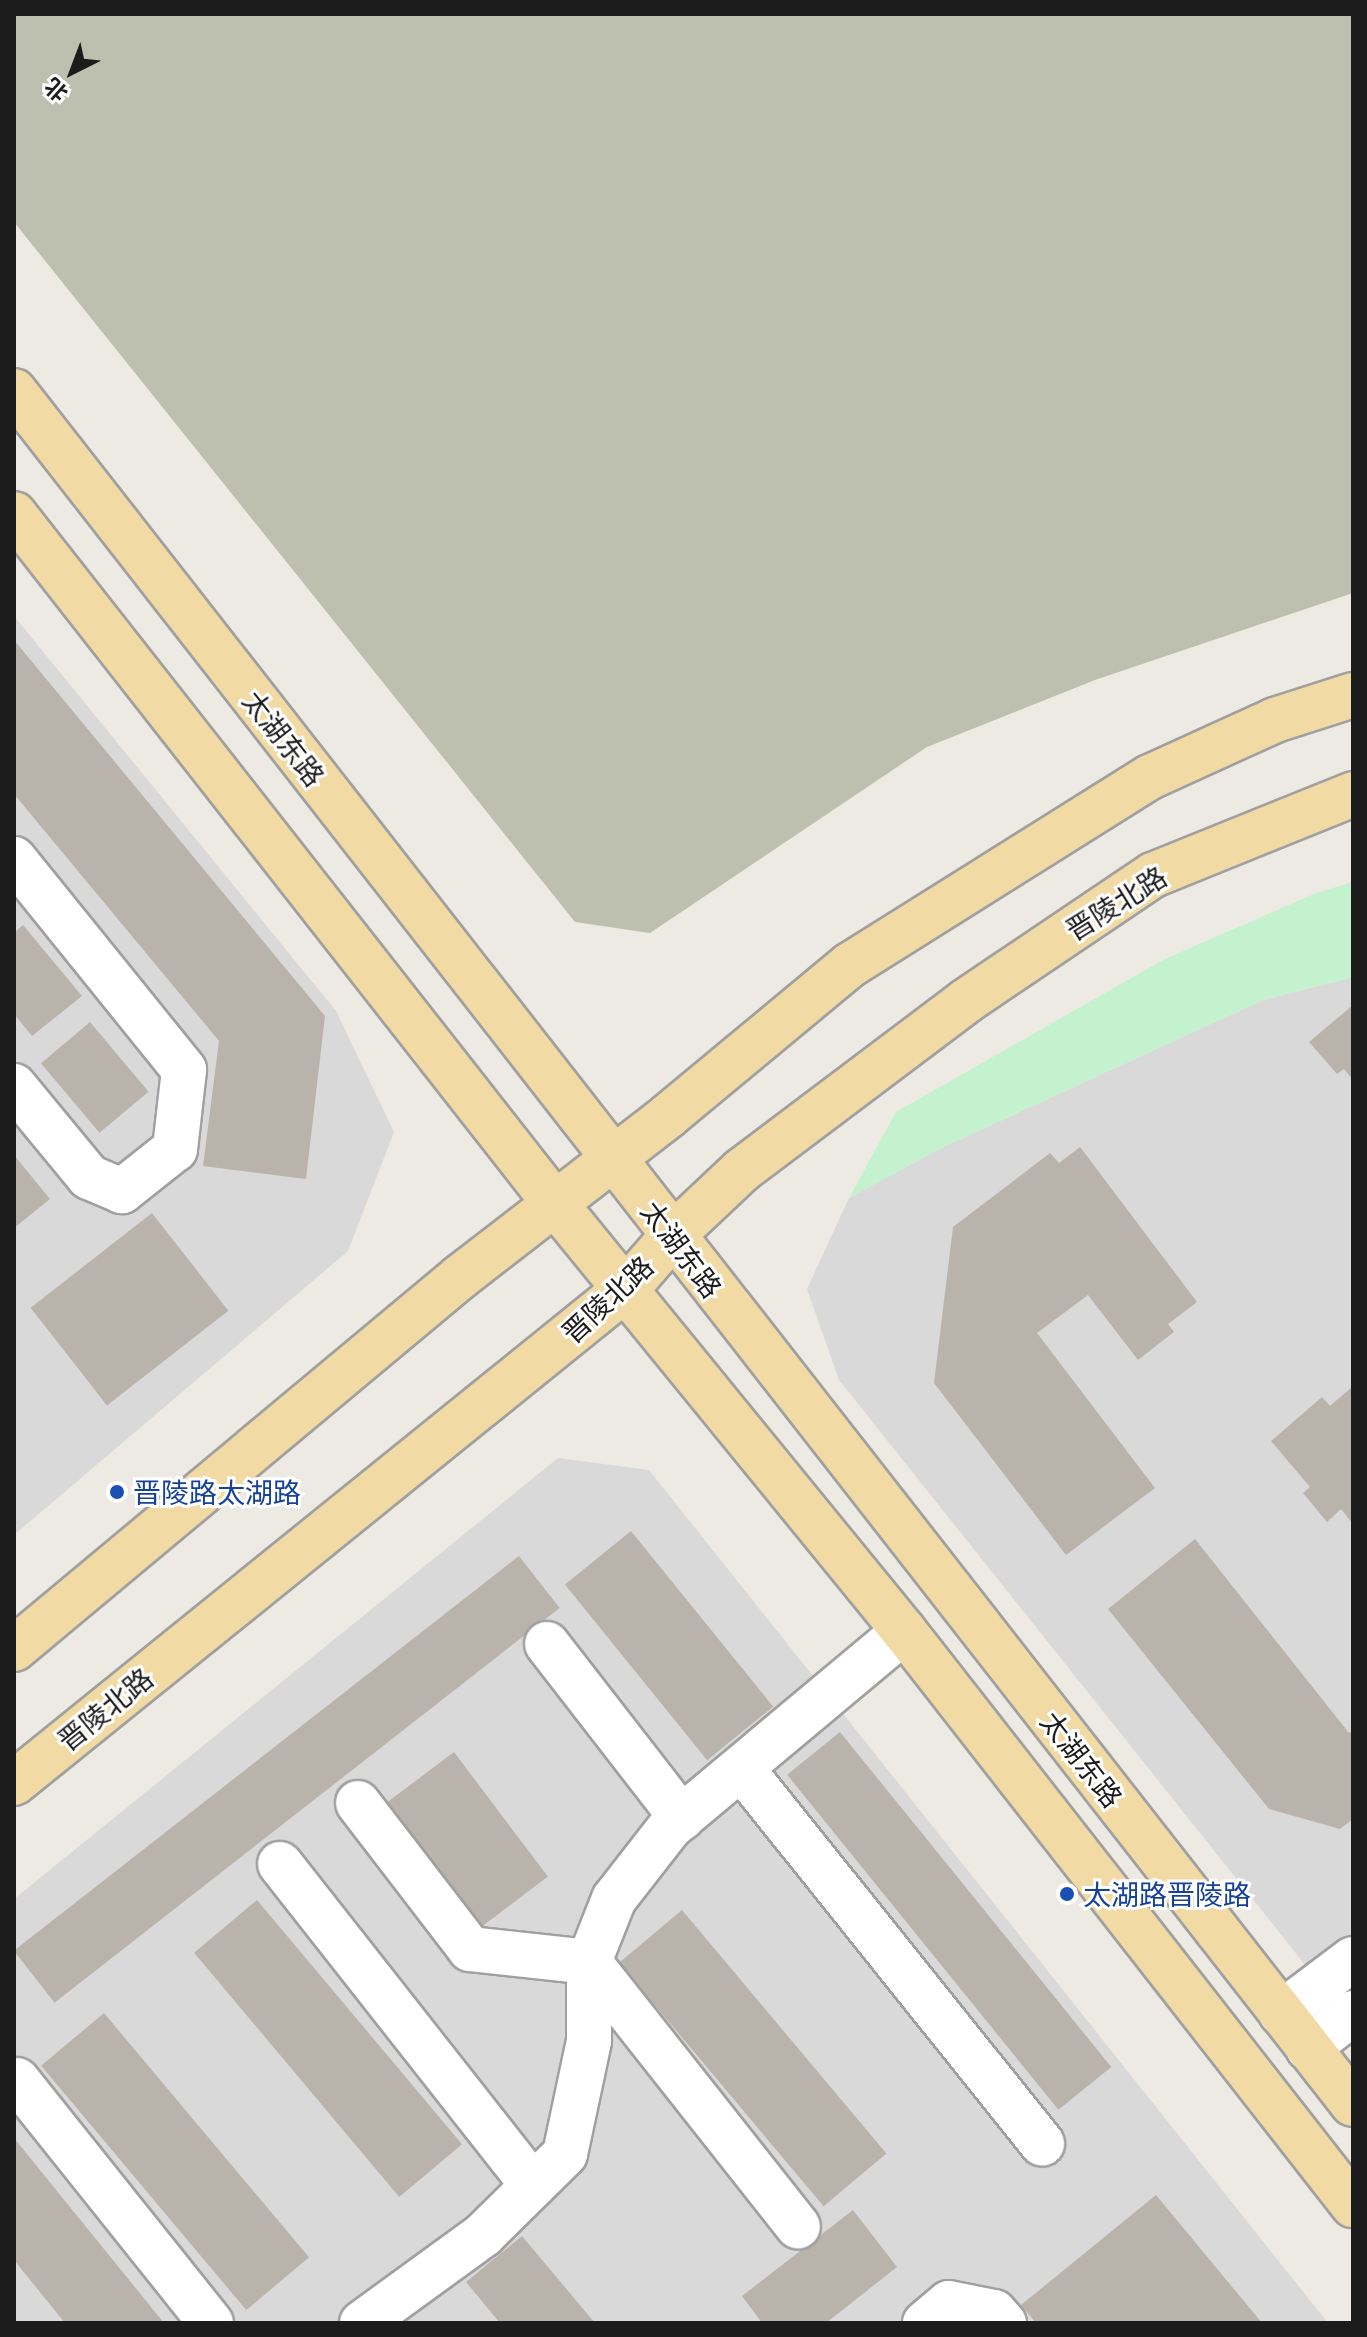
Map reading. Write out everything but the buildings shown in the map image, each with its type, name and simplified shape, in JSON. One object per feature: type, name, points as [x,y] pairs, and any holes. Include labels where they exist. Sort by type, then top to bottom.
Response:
[{"type":"main road","name":"太湖东路","points":[[14,391],[611,1159],[674,1234],[1353,2104]]},
{"type":"main road","points":[[14,514],[553,1201],[628,1287],[904,1631],[1353,2205]]},
{"type":"main road","points":[[14,1649],[553,1201],[611,1159],[850,965],[1047,837],[1150,777],[1275,720],[1353,695]]},
{"type":"main road","name":"晋陵北路","points":[[14,1783],[628,1287],[674,1234],[742,1170],[966,1001],[1153,875],[1353,794]]},
{"type":"lane","points":[[14,859],[184,1070],[175,1149],[122,1191],[89,1177],[14,1086]]},
{"type":"lane","points":[[362,2323],[483,2235],[565,2154],[589,2041],[589,1962],[614,1899],[682,1818],[904,1631]]},
{"type":"lane","points":[[547,1644],[682,1818]]},
{"type":"lane","points":[[742,1769],[1042,2144]]},
{"type":"lane","points":[[358,1803],[470,1949],[589,1962],[798,2227]]},
{"type":"lane","points":[[280,1864],[533,2185]]},
{"type":"lane","points":[[1281,2013],[1353,1959]]},
{"type":"lane","points":[[1308,2048],[1353,2013]]},
{"type":"lane","points":[[17,2080],[211,2323]]},
{"type":"lane","points":[[925,2323],[949,2303],[994,2312],[1004,2323]]},
{"type":"shaded area","points":[[14,14],[1353,14],[1353,593],[1095,680],[927,747],[650,933],[575,922],[14,222]]},
{"type":"shaded area","points":[[14,616],[336,1011],[394,1132],[348,1251],[14,1535]]},
{"type":"shaded area","points":[[1353,977],[1353,2025],[839,1380],[807,1289],[849,1198],[939,1149],[1263,1000]]},
{"type":"shaded area","points":[[558,1458],[649,1470],[1328,2323],[14,2323],[14,1899]]},
{"type":"green space","points":[[1353,882],[1353,977],[1263,1000],[939,1149],[849,1198],[896,1112],[1163,960],[1316,893]]},
{"type":"place","name":"晋陵路太湖路","points":[[117,1492]]},
{"type":"place","name":"太湖路晋陵路","points":[[1067,1894]]}]
